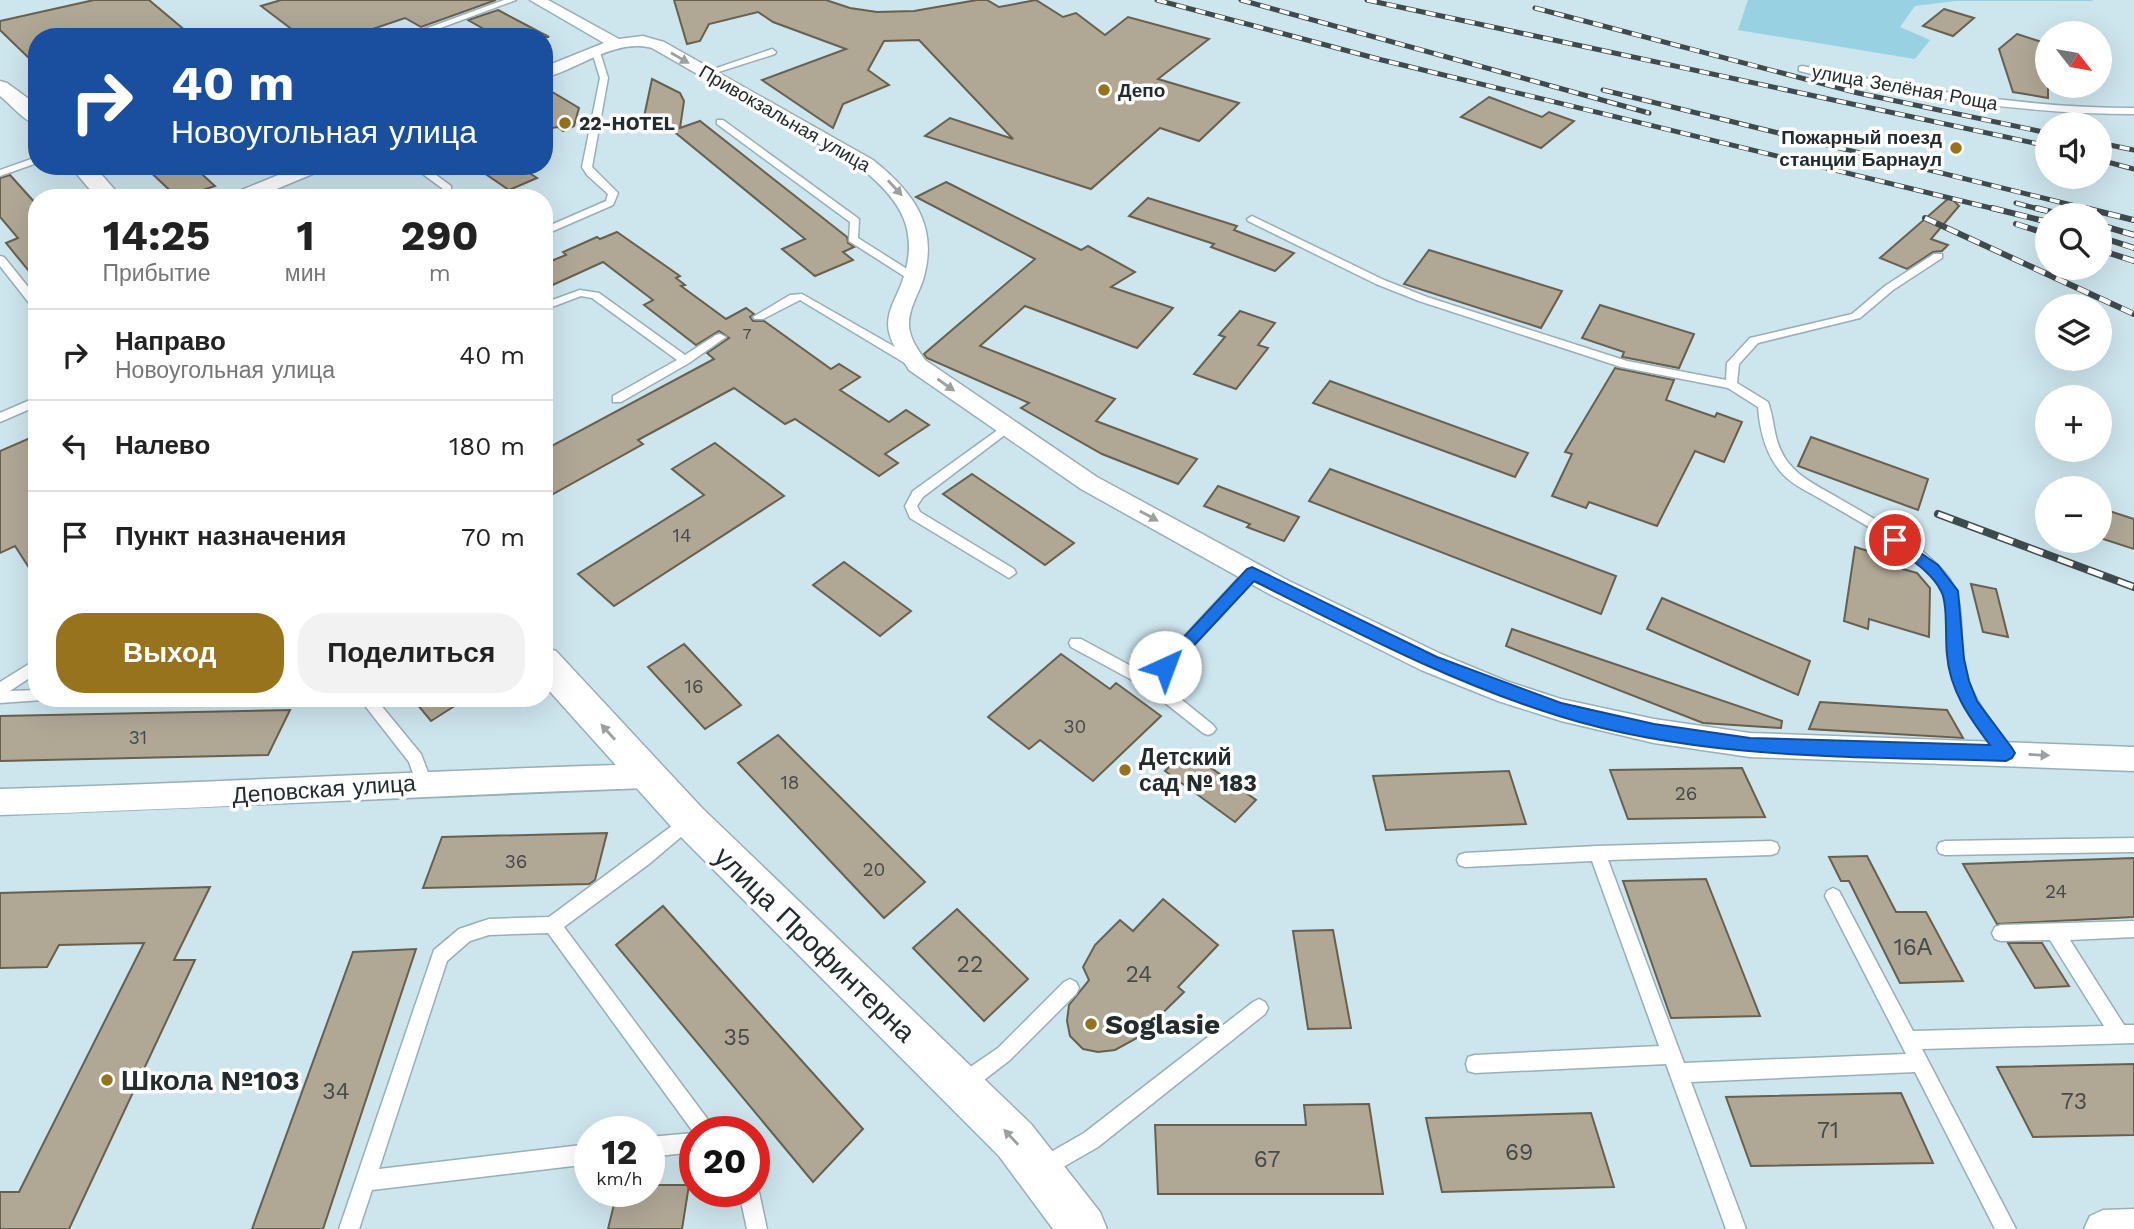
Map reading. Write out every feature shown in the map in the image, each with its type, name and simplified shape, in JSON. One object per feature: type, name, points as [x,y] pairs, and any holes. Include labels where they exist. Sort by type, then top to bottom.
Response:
[{"type":"street","points":[[537,0],[616,44]]},
{"type":"street","name":"Привокзальная улица","points":[[616,44],[643,41],[658,45],[867,164],[887,179],[904,198],[917,227],[921,250],[898,329],[917,365],[1089,483],[1252,573],[1431,662],[1561,710],[1654,731],[1750,745],[2134,759]]},
{"type":"street","points":[[553,69],[616,44]]},
{"type":"street","points":[[0,87],[28,108]]},
{"type":"street","points":[[89,175],[102,189]]},
{"type":"street","points":[[264,189],[296,175]]},
{"type":"street","name":"улица Профинтерна","points":[[553,671],[689,820],[1015,1140],[1083,1229]]},
{"type":"street","name":"Деповская улица","points":[[0,802],[239,795],[424,783],[648,776]]},
{"type":"street","points":[[2103,1229],[2134,1228]]},
{"type":"lane","points":[[433,28],[512,0]]},
{"type":"lane","points":[[553,228],[610,203],[613,193],[590,173],[587,167],[604,78],[596,52]]},
{"type":"lane","points":[[706,73],[772,52]]},
{"type":"lane","name":"улица Зелёная Роща","points":[[1802,69],[1956,100],[2072,112],[2134,111]]},
{"type":"lane","points":[[720,122],[855,221],[853,239],[914,278]]},
{"type":"lane","points":[[0,173],[28,163]]},
{"type":"lane","points":[[430,175],[448,189]]},
{"type":"lane","points":[[1252,219],[1380,282],[1423,299],[1625,363],[1731,384],[1764,405],[1766,435],[1780,463],[1793,477],[1912,551],[1943,580],[1950,591],[1955,659],[1969,704],[2006,753]]},
{"type":"lane","points":[[1731,384],[1733,363],[1754,340],[1856,316],[1889,288],[1938,256]]},
{"type":"lane","points":[[0,259],[28,295]]},
{"type":"lane","points":[[553,304],[580,293],[595,295],[685,360]]},
{"type":"lane","points":[[758,317],[794,297],[803,297],[917,365]]},
{"type":"lane","points":[[617,399],[720,337]]},
{"type":"lane","points":[[0,418],[28,405]]},
{"type":"lane","points":[[1006,428],[918,494],[911,506],[915,515],[1009,573]]},
{"type":"lane","points":[[1150,682],[1252,573]]},
{"type":"lane","points":[[1076,643],[1150,682],[1208,729]]},
{"type":"lane","points":[[0,690],[28,671]]},
{"type":"lane","points":[[0,697],[28,696]]},
{"type":"lane","points":[[373,707],[416,759],[424,783]]},
{"type":"lane","points":[[349,1229],[440,956],[464,935],[489,927],[552,925],[643,859],[689,820]]},
{"type":"lane","points":[[1945,848],[2134,845]]},
{"type":"lane","points":[[1465,860],[1772,848]]},
{"type":"lane","points":[[1597,853],[1736,1229]]},
{"type":"lane","points":[[1833,895],[2006,1229]]},
{"type":"lane","points":[[552,925],[693,1116]]},
{"type":"lane","points":[[2001,933],[2134,929]]},
{"type":"lane","points":[[2055,932],[2127,1034]]},
{"type":"lane","points":[[960,1087],[1004,1054],[1070,988]]},
{"type":"lane","points":[[1038,1170],[1091,1140],[1259,1008]]},
{"type":"lane","points":[[1909,1040],[2127,1034]]},
{"type":"lane","points":[[1475,1063],[1920,1063]]},
{"type":"lane","points":[[364,1181],[574,1156]]},
{"type":"lane","points":[[753,1207],[757,1229]]},
{"type":"shaded area","points":[[1748,0],[2094,1],[1955,1],[1915,6],[1900,27],[1930,40],[1915,59],[1738,30]]},
{"type":"building","points":[[94,0],[149,0],[182,28],[28,28],[28,57],[0,30],[0,21]]},
{"type":"building","points":[[281,0],[496,0],[421,27],[405,18],[376,28],[290,28],[261,6]]},
{"type":"building","name":"Депо","points":[[674,0],[826,0],[850,8],[877,12],[914,11],[977,0],[987,0],[999,7],[1036,0],[1063,17],[1076,13],[1105,35],[1128,17],[1209,39],[1158,79],[1239,103],[1199,141],[1160,128],[1091,189],[925,136],[950,118],[1013,139],[919,40],[884,41],[868,70],[889,85],[843,104],[833,128],[762,80],[846,49],[773,22],[758,12],[709,24],[700,41],[687,44]]},
{"type":"building","points":[[1944,9],[1974,18],[1953,36],[1923,26]]},
{"type":"building","points":[[498,10],[532,28],[482,28],[468,20]]},
{"type":"building","points":[[2017,34],[2035,40],[2035,96],[2013,92],[1999,49]]},
{"type":"building","points":[[652,79],[680,93],[684,101],[680,128],[700,121],[847,237],[848,243],[854,247],[843,252],[853,260],[815,276],[782,249],[805,239],[655,116],[644,117]]},
{"type":"building","points":[[553,92],[579,108],[574,126],[563,131],[558,127],[553,128]]},
{"type":"building","points":[[1489,97],[1542,117],[1549,112],[1574,121],[1541,148],[1461,117]]},
{"type":"building","points":[[10,175],[28,195],[28,270],[6,243],[18,238],[0,217],[0,178]]},
{"type":"building","points":[[154,175],[203,175],[215,186],[206,189],[168,189]]},
{"type":"building","points":[[487,175],[532,175],[537,178],[511,189]]},
{"type":"building","points":[[946,182],[1081,250],[1088,246],[1135,272],[1111,287],[1173,308],[1137,348],[1025,306],[980,346],[1115,399],[1096,421],[1197,459],[1178,484],[1102,454],[1021,408],[1029,403],[927,358],[924,354],[1035,259],[916,197]]},
{"type":"building","points":[[1950,197],[1959,206],[1931,239],[1948,245],[1942,251],[1933,252],[1907,269],[1880,258]]},
{"type":"building","points":[[1148,198],[1237,226],[1234,230],[1294,253],[1275,271],[1211,247],[1214,244],[1129,216]]},
{"type":"building","points":[[617,232],[680,276],[676,278],[685,285],[681,286],[726,319],[746,308],[754,314],[750,317],[753,321],[764,321],[831,369],[839,364],[860,377],[840,390],[889,422],[906,410],[929,425],[885,454],[898,463],[879,476],[795,419],[785,424],[734,388],[638,440],[643,444],[553,494],[553,445],[714,359],[707,353],[729,338],[719,331],[696,345],[644,305],[653,300],[603,262],[553,285],[553,260],[566,255],[563,252],[597,237],[600,239]]},
{"type":"building","points":[[1429,250],[1562,291],[1541,328],[1404,284]]},
{"type":"building","points":[[1600,305],[1694,334],[1679,368],[1622,357],[1624,352],[1582,338]]},
{"type":"building","points":[[1240,311],[1275,323],[1258,345],[1268,348],[1236,389],[1194,374],[1225,337],[1219,335]]},
{"type":"building","points":[[1615,368],[1674,380],[1666,400],[1715,417],[1717,413],[1742,422],[1724,462],[1695,451],[1657,526],[1589,502],[1586,508],[1552,496],[1572,454],[1565,452]]},
{"type":"building","points":[[1330,381],[1528,453],[1515,477],[1313,403]]},
{"type":"building","points":[[1811,437],[1928,479],[1918,510],[1798,466]]},
{"type":"building","points":[[28,439],[28,566],[15,546],[0,553],[0,451]]},
{"type":"building","points":[[715,443],[784,496],[614,606],[578,574],[704,495],[672,469]]},
{"type":"building","points":[[1330,469],[1616,576],[1601,614],[1309,501]]},
{"type":"building","points":[[972,474],[1074,543],[1045,565],[943,494]]},
{"type":"building","points":[[1218,486],[1299,517],[1284,541],[1247,527],[1250,524],[1204,506]]},
{"type":"building","points":[[2112,512],[2134,519],[2134,549],[2112,542]]},
{"type":"building","points":[[1855,547],[1878,554],[1877,562],[1917,573],[1930,588],[1929,637],[1869,619],[1868,629],[1844,621]]},
{"type":"building","points":[[844,562],[911,611],[880,636],[813,585]]},
{"type":"building","points":[[1971,584],[1996,589],[2008,637],[1983,632]]},
{"type":"building","points":[[1662,598],[1810,661],[1798,695],[1647,629]]},
{"type":"building","points":[[1512,629],[1782,721],[1781,728],[1703,723],[1506,646]]},
{"type":"building","points":[[684,644],[741,705],[705,729],[648,667]]},
{"type":"building","points":[[1061,654],[1110,689],[1116,683],[1161,716],[1093,781],[1040,740],[1029,749],[988,717]]},
{"type":"building","points":[[1820,702],[1947,710],[1963,738],[1809,729]]},
{"type":"building","points":[[419,707],[453,707],[431,721]]},
{"type":"building","points":[[290,710],[268,755],[0,761],[0,716]]},
{"type":"building","points":[[778,735],[925,882],[884,918],[738,763]]},
{"type":"building","points":[[1186,750],[1256,800],[1235,822],[1165,771]]},
{"type":"building","points":[[1742,768],[1765,817],[1628,819],[1610,770]]},
{"type":"building","points":[[1509,771],[1526,824],[1386,830],[1373,776]]},
{"type":"building","points":[[607,833],[595,880],[589,884],[423,888],[442,837]]},
{"type":"building","points":[[1867,856],[1896,912],[1926,912],[1963,981],[1900,983],[1849,881],[1841,881],[1829,857]]},
{"type":"building","points":[[2134,858],[2134,917],[1997,924],[1963,864]]},
{"type":"building","points":[[1706,879],[1760,1016],[1671,1018],[1623,881]]},
{"type":"building","name":"Школа №103","points":[[210,887],[174,960],[195,960],[69,1229],[0,1229],[0,1192],[19,1192],[144,943],[59,945],[47,967],[0,968],[0,893]]},
{"type":"building","points":[[1163,899],[1218,945],[1178,987],[1184,992],[1137,1038],[1115,1050],[1098,1052],[1083,1049],[1070,1036],[1067,1021],[1069,1005],[1089,980],[1083,967],[1095,945],[1120,920],[1133,931]]},
{"type":"building","points":[[663,906],[863,1129],[813,1182],[770,1130],[770,1116],[758,1116],[616,945]]},
{"type":"building","points":[[957,909],[1028,979],[984,1021],[913,948]]},
{"type":"building","points":[[1333,930],[1351,1028],[1308,1029],[1293,931]]},
{"type":"building","points":[[2008,943],[2042,943],[2069,986],[2035,988]]},
{"type":"building","points":[[416,949],[323,1229],[252,1229],[353,952]]},
{"type":"building","points":[[2134,1064],[2134,1135],[2033,1137],[1997,1067]]},
{"type":"building","points":[[1901,1093],[1933,1163],[1751,1166],[1726,1097]]},
{"type":"building","points":[[1369,1104],[1383,1194],[1158,1194],[1155,1125],[1306,1125],[1304,1105]]},
{"type":"building","points":[[1591,1113],[1614,1187],[1442,1192],[1426,1118]]},
{"type":"building","points":[[665,1185],[679,1185],[679,1207],[686,1207],[682,1229],[608,1229],[613,1207],[665,1207]]},
{"type":"railway","points":[[1157,0],[1382,60],[1999,210]]},
{"type":"railway","points":[[1241,0],[1649,113]]},
{"type":"railway","points":[[1367,0],[2035,143]]},
{"type":"railway","points":[[1535,8],[1858,93],[2035,130]]},
{"type":"railway","points":[[1603,90],[2063,203]]},
{"type":"railway","points":[[2112,145],[2134,150]]},
{"type":"railway","points":[[2112,163],[2134,169]]},
{"type":"railway","points":[[2016,203],[2035,208]]},
{"type":"railway","points":[[1992,208],[2035,219]]},
{"type":"railway","points":[[2112,215],[2134,220]]},
{"type":"railway","points":[[1925,218],[2134,314]]},
{"type":"railway","points":[[2016,224],[2035,230]]},
{"type":"railway","points":[[2112,229],[2134,235]]},
{"type":"railway","points":[[2112,241],[2134,248]]},
{"type":"railway","points":[[2112,254],[2134,261]]},
{"type":"railway","points":[[1938,514],[2134,587]]},
{"type":"place","name":"Депо","points":[[1104,90]]},
{"type":"place","name":"22-HOTEL","points":[[565,123]]},
{"type":"place","name":"Пожарный поезд станции Барнаул","points":[[1956,148]]},
{"type":"place","name":"Детский сад № 183","points":[[1125,770]]},
{"type":"place","name":"Soglasie","points":[[1091,1024]]},
{"type":"place","name":"Школа №103","points":[[107,1080]]},
{"type":"route","points":[[1165,667],[1252,573],[1431,662],[1497,690],[1605,721],[1750,745],[1838,750],[2006,753],[1969,704],[1961,681],[1955,659],[1950,591],[1932,569],[1895,540]]}]
